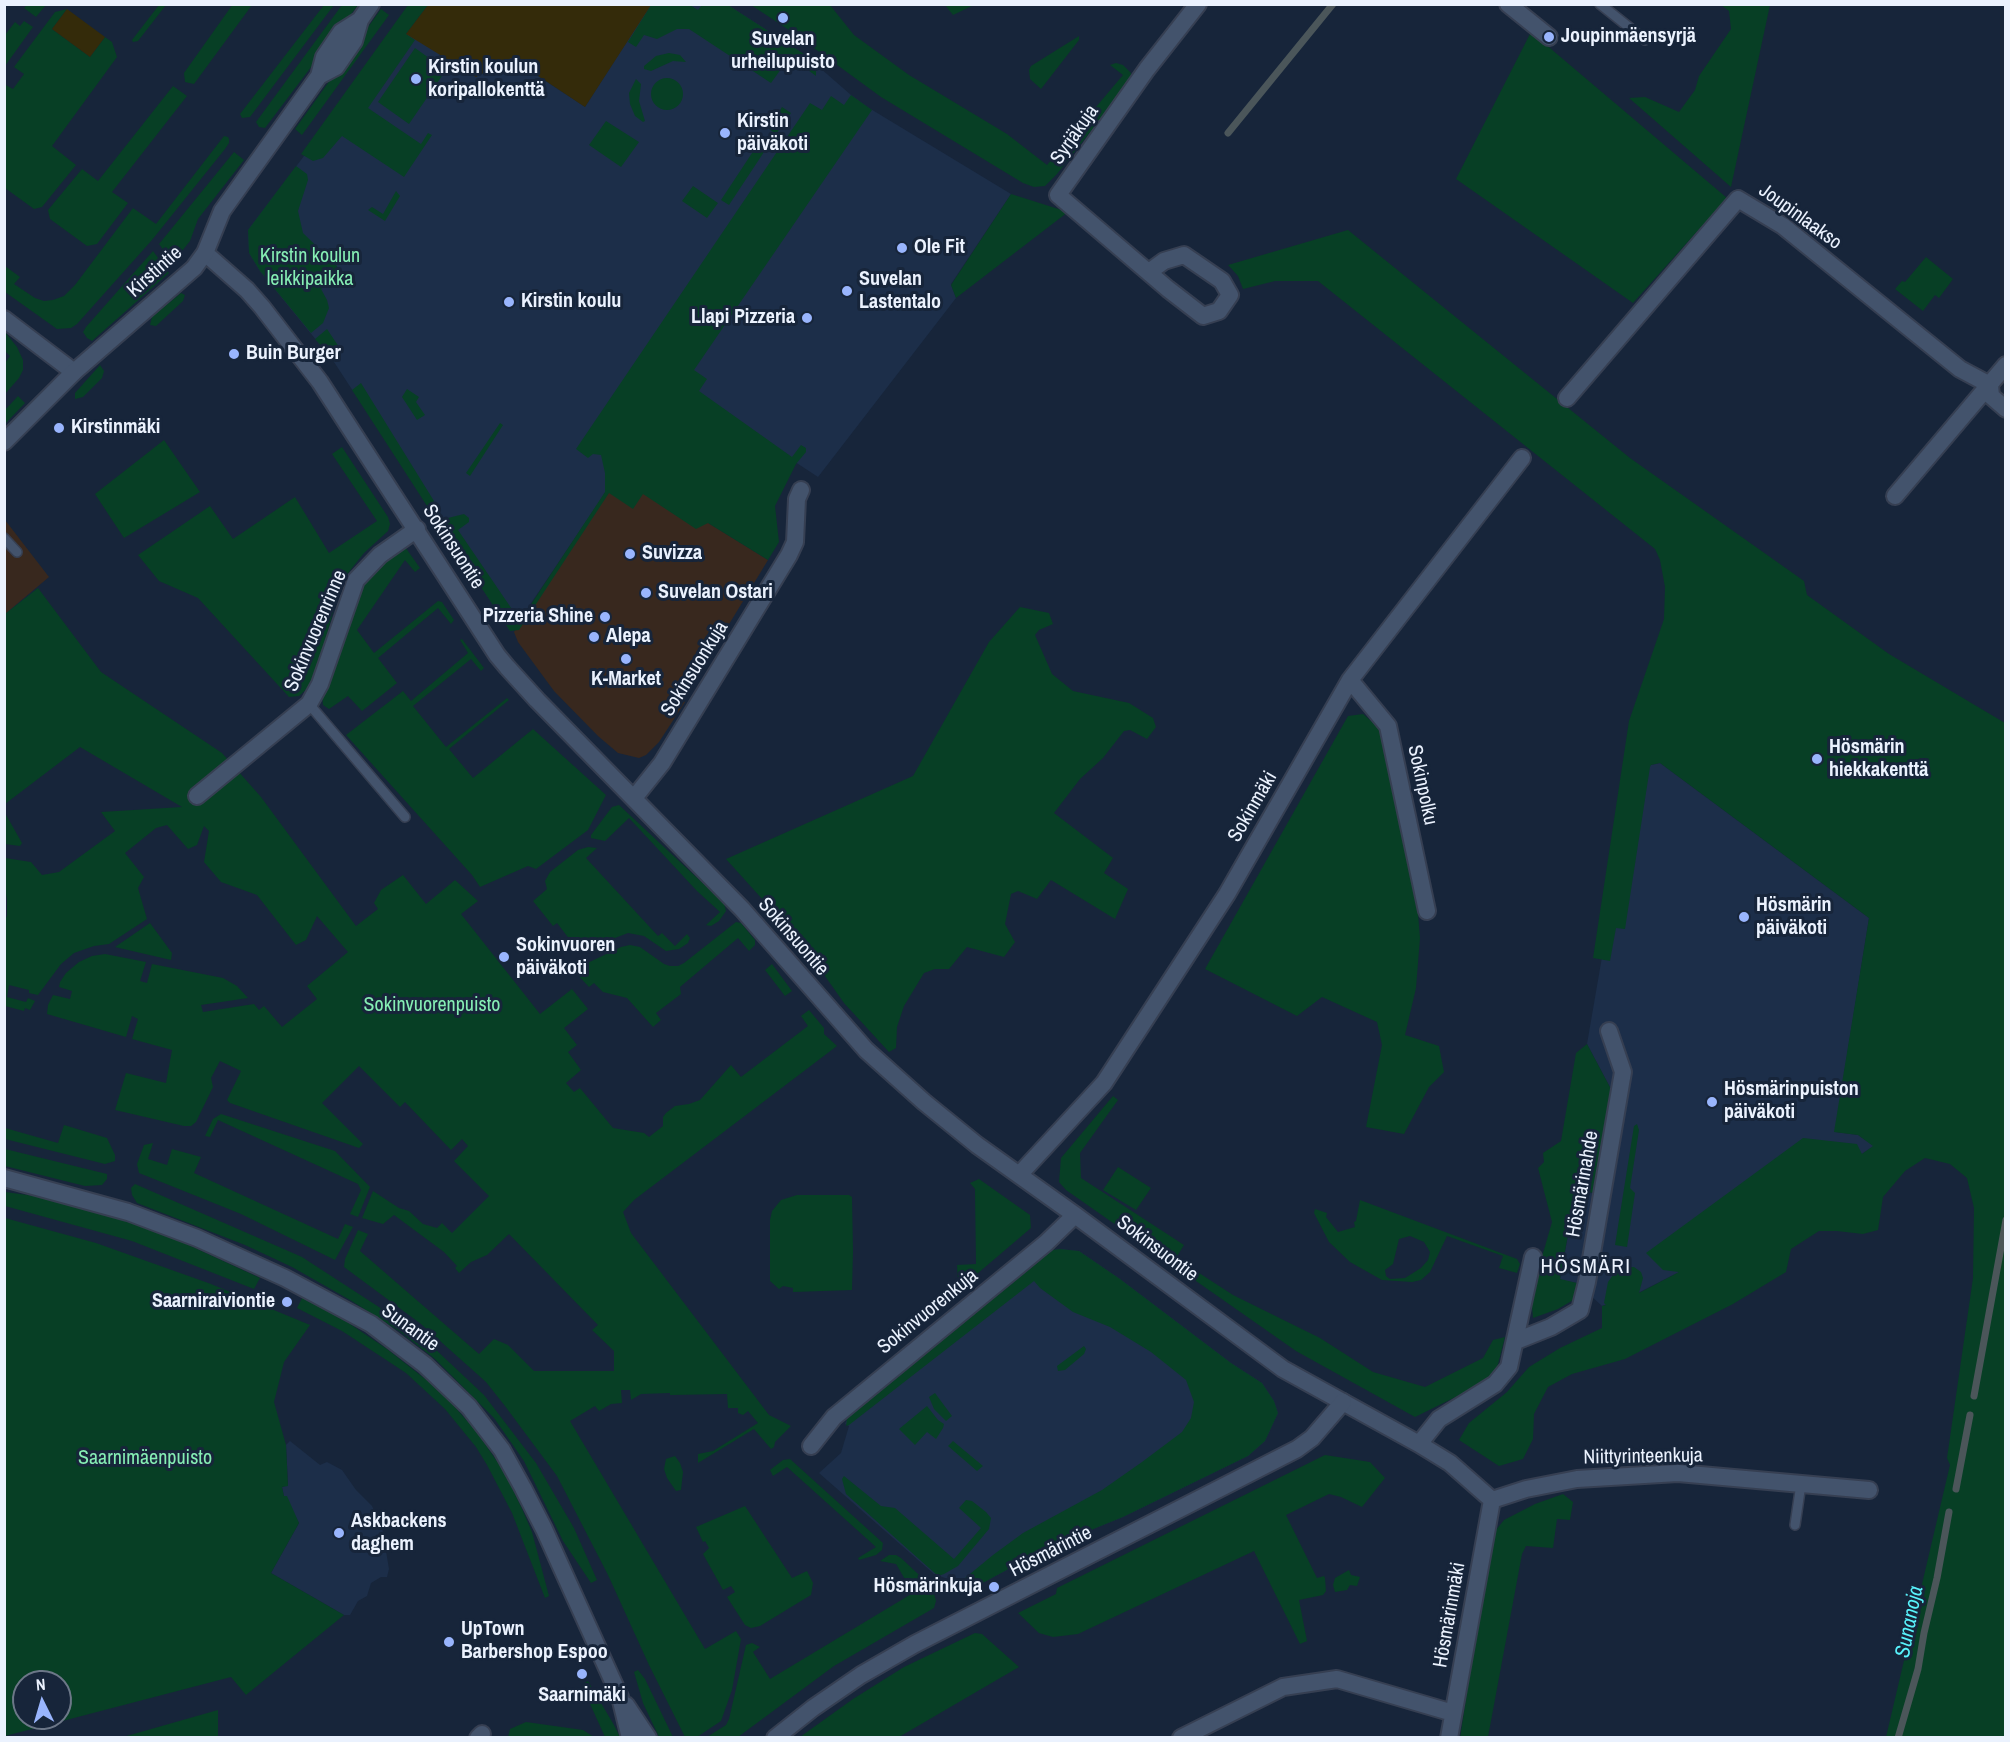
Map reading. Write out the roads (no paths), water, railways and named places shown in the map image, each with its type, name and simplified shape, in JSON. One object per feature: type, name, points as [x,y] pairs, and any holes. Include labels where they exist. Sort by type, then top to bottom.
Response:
[{"type":"street","name":"Kirstintie","points":[[4,442],[74,372],[194,268],[206,253],[222,211],[319,76],[336,67],[354,41],[360,20],[371,4]]},
{"type":"street","name":"Syrjäkuja","points":[[1149,272],[1164,261],[1184,255],[1222,281],[1230,295],[1219,311],[1203,316],[1149,272],[1058,195],[1147,69],[1198,4]]},
{"type":"street","points":[[1508,4],[1549,37]]},
{"type":"street","name":"Joupinlaakso","points":[[1567,398],[1738,199],[1783,226],[1960,369],[1990,385]]},
{"type":"street","name":"Sokinsuontie","points":[[206,253],[247,290],[320,382],[507,667],[742,909],[866,1050],[976,1145],[1075,1215],[1283,1369],[1450,1463],[1492,1500]]},
{"type":"street","points":[[4,319],[74,372]]},
{"type":"street","points":[[1895,496],[2006,365]]},
{"type":"street","points":[[1990,385],[1991,396],[2006,409]]},
{"type":"street","name":"Sokinmäki","points":[[1019,1175],[1109,1075],[1227,894],[1350,680],[1522,458]]},
{"type":"street","name":"Sokinsuonkuja","points":[[634,798],[662,763],[789,555],[795,542],[796,499],[801,490]]},
{"type":"street","name":"Sokinvuorenrinne","points":[[197,796],[309,704],[320,684],[356,580],[380,555],[417,529]]},
{"type":"street","name":"Sokinpolku","points":[[1350,680],[1389,726],[1426,910]]},
{"type":"street","name":"Hösmärinahde","points":[[1516,1341],[1551,1327],[1581,1310],[1623,1072],[1609,1031]]},
{"type":"street","name":"Sunantie","points":[[6,1180],[57,1191],[122,1210],[197,1238],[285,1278],[371,1324],[426,1365],[469,1407],[502,1450],[544,1529],[620,1697],[630,1737]]},
{"type":"street","name":"Sokinvuorenkuja","points":[[811,1446],[834,1417],[1059,1232],[1075,1215]]},
{"type":"street","points":[[1419,1444],[1439,1419],[1496,1384],[1509,1366],[1533,1257]]},
{"type":"street","name":"Hösmärintie","points":[[775,1737],[861,1675],[915,1644],[1297,1449],[1312,1438],[1343,1402]]},
{"type":"street","name":"Niittyrinteenkuja","points":[[1492,1500],[1577,1479],[1677,1473],[1869,1490]]},
{"type":"street","name":"Hösmärinmäki","points":[[1449,1737],[1492,1500]]},
{"type":"street","points":[[1181,1737],[1283,1687],[1337,1679],[1453,1713]]},
{"type":"street","name":"Sunantie","points":[[620,1697],[648,1737]]},
{"type":"lane","points":[[1600,4],[1645,40]]},
{"type":"lane","points":[[4,537],[17,552]]},
{"type":"lane","points":[[309,704],[405,817]]},
{"type":"lane","points":[[1795,1525],[1801,1484]]},
{"type":"waterway","points":[[1228,133],[1333,4]]},
{"type":"waterway","name":"Sunanoja","points":[[1974,1396],[2006,1220]]},
{"type":"waterway","name":"Sunanoja","points":[[1956,1489],[1970,1415]]},
{"type":"waterway","name":"Sunanoja","points":[[1898,1738],[1918,1669],[1949,1512]]},
{"type":"place","name":"Suvelan urheilupuisto","points":[[783,18]]},
{"type":"place","name":"Joupinmäensyrjä","points":[[1549,37]]},
{"type":"place","name":"Kirstin koulun koripallokenttä","points":[[416,79]]},
{"type":"place","name":"Kirstin päiväkoti","points":[[725,133]]},
{"type":"place","name":"Ole Fit","points":[[902,248]]},
{"type":"place","name":"Suvelan Lastentalo","points":[[847,291]]},
{"type":"place","name":"Kirstin koulu","points":[[509,302]]},
{"type":"place","name":"Llapi Pizzeria","points":[[807,318]]},
{"type":"place","name":"Buin Burger","points":[[234,354]]},
{"type":"place","name":"Kirstinmäki","points":[[59,428]]},
{"type":"place","name":"Suvizza","points":[[630,554]]},
{"type":"place","name":"Suvelan Ostari","points":[[646,593]]},
{"type":"place","name":"Pizzeria Shine","points":[[605,617]]},
{"type":"place","name":"Alepa","points":[[594,637]]},
{"type":"place","name":"K-Market","points":[[626,659]]},
{"type":"place","name":"Hösmärin hiekkakenttä","points":[[1817,759]]},
{"type":"place","name":"Hösmärin päiväkoti","points":[[1744,917]]},
{"type":"place","name":"Sokinvuoren päiväkoti","points":[[504,957]]},
{"type":"place","name":"Hösmärinpuiston päiväkoti","points":[[1712,1102]]},
{"type":"place","name":"Saarniraiviontie","points":[[287,1302]]},
{"type":"place","name":"Askbackens daghem","points":[[339,1533]]},
{"type":"place","name":"Hösmärinkuja","points":[[994,1587]]},
{"type":"place","name":"UpTown Barbershop Espoo","points":[[449,1642]]},
{"type":"place","name":"Saarnimäki","points":[[582,1674]]},
{"type":"district","name":"HÖSMÄRI","points":[[1586,1267]]},
{"type":"park label","name":"Kirstin koulun leikkipaikka","points":[[310,268]]},
{"type":"park label","name":"Sokinvuorenpuisto","points":[[432,1006]]},
{"type":"park label","name":"Saarnimäenpuisto","points":[[145,1459]]}]
